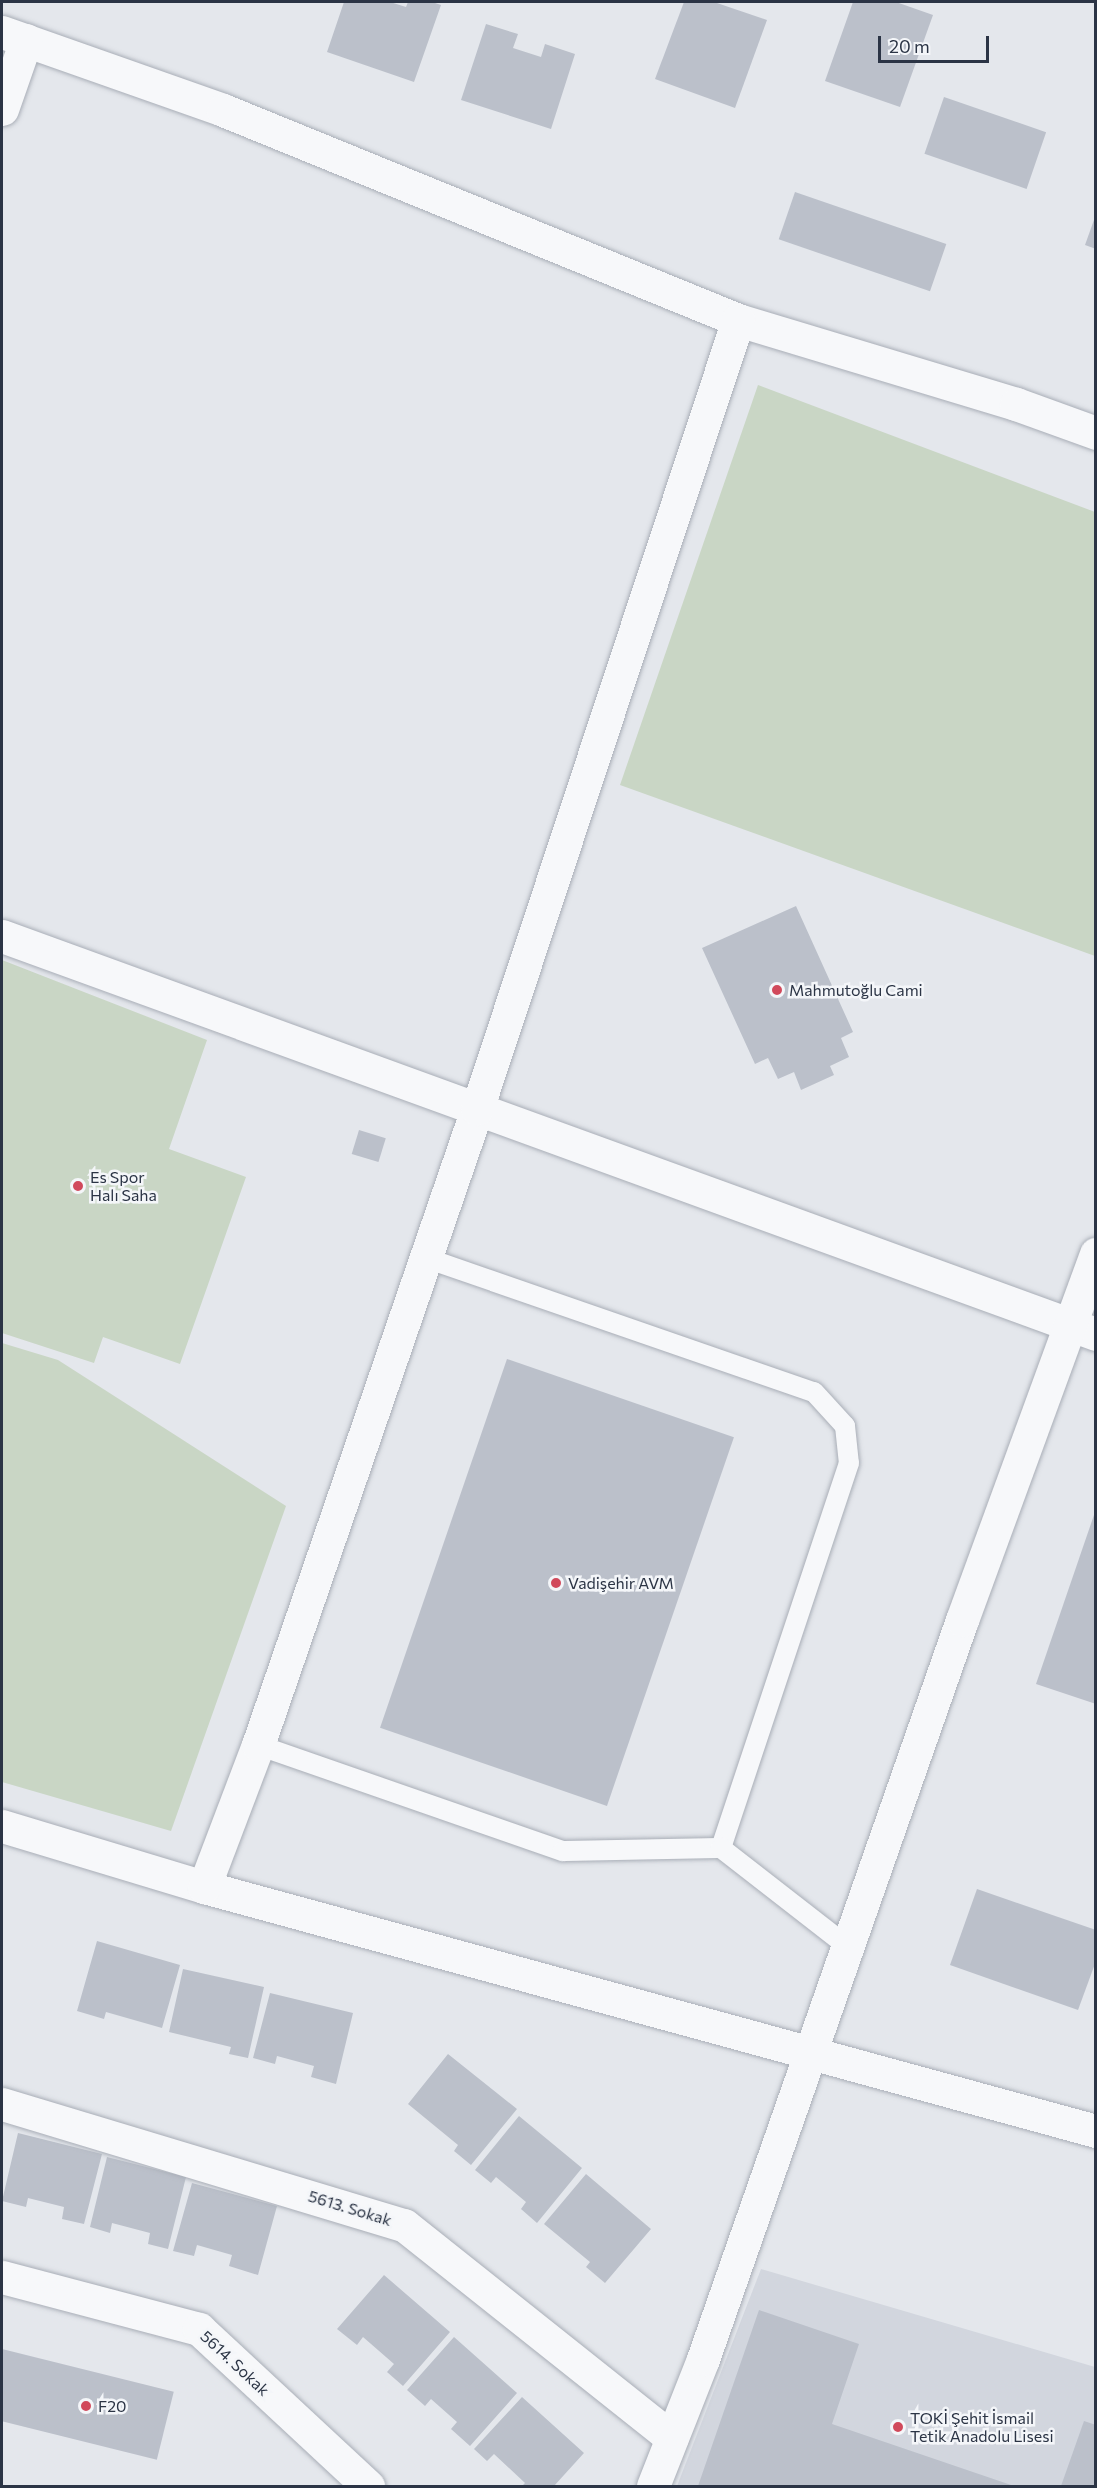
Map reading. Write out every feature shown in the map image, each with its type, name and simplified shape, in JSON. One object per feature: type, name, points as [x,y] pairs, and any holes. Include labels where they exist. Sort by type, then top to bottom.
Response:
[{"type":"street","points":[[2,109],[14,36],[223,110],[738,320],[1016,404],[1095,433]]},
{"type":"street","points":[[204,1887],[258,1745],[477,1109],[738,320]]},
{"type":"street","points":[[2,936],[1083,1329]]},
{"type":"street","points":[[653,2487],[703,2359],[966,1609],[1083,1329],[1095,1254]]},
{"type":"street","points":[[2,1826],[204,1887],[810,2051],[1095,2131]]},
{"type":"street","name":"5613. Sokak","points":[[2,2104],[404,2225],[672,2438]]},
{"type":"street","name":"5614. Sokak","points":[[2,2277],[199,2329],[368,2487]]},
{"type":"lane","points":[[426,1258],[814,1392],[845,1425],[849,1463],[721,1848]]},
{"type":"lane","points":[[258,1745],[563,1851],[721,1848],[848,1946]]},
{"type":"shaded area","name":"TOKİ Şehit İsmail Tetik Anadolu Lisesi","points":[[761,2269],[1095,2367],[1095,2486],[677,2486]]},
{"type":"green space","points":[[758,385],[1095,512],[1095,956],[620,785]]},
{"type":"green space","name":"Es Spor Halı Saha","points":[[2,960],[207,1040],[169,1149],[246,1177],[180,1364],[103,1337],[94,1363],[2,1333]]},
{"type":"green space","points":[[2,1343],[58,1360],[286,1506],[171,1831],[2,1782]]},
{"type":"building","points":[[344,2],[390,2],[406,7],[408,2],[432,2],[441,5],[414,82],[327,52]]},
{"type":"building","points":[[684,2],[714,2],[767,20],[735,108],[655,79]]},
{"type":"building","points":[[853,2],[896,2],[933,15],[900,107],[825,81]]},
{"type":"building","points":[[486,24],[518,34],[513,48],[541,57],[545,44],[575,54],[551,129],[461,100]]},
{"type":"building","points":[[944,97],[1046,132],[1027,189],[924,154]]},
{"type":"building","points":[[795,192],[946,244],[930,291],[779,239]]},
{"type":"building","points":[[1096,217],[1096,249],[1085,245]]},
{"type":"building","name":"Mahmutoğlu Cami","points":[[796,906],[853,1032],[841,1038],[849,1057],[830,1066],[834,1075],[801,1090],[794,1072],[778,1079],[768,1058],[755,1064],[702,948]]},
{"type":"building","points":[[359,1130],[386,1138],[378,1162],[352,1154]]},
{"type":"building","name":"Vadişehir AVM","points":[[507,1359],[734,1437],[607,1806],[380,1728]]},
{"type":"building","points":[[1096,1512],[1096,1704],[1036,1684]]},
{"type":"building","points":[[977,1889],[1096,1930],[1096,1961],[1078,2010],[950,1965]]},
{"type":"building","points":[[97,1941],[180,1965],[162,2028],[106,2012],[104,2019],[77,2011]]},
{"type":"building","points":[[183,1969],[264,1987],[248,2058],[229,2054],[231,2047],[169,2032]]},
{"type":"building","points":[[270,1993],[353,2013],[336,2084],[311,2077],[314,2066],[277,2056],[275,2064],[253,2058]]},
{"type":"building","points":[[448,2054],[517,2109],[471,2165],[454,2151],[458,2145],[408,2104]]},
{"type":"building","points":[[519,2116],[582,2168],[537,2223],[521,2209],[526,2202],[496,2177],[491,2183],[475,2170]]},
{"type":"building","points":[[18,2133],[102,2154],[84,2224],[62,2219],[64,2207],[28,2198],[26,2207],[2,2201]]},
{"type":"building","points":[[107,2157],[186,2177],[168,2249],[148,2244],[150,2233],[112,2223],[110,2233],[90,2227]]},
{"type":"building","points":[[586,2174],[651,2229],[605,2283],[586,2267],[590,2262],[544,2224]]},
{"type":"building","points":[[192,2183],[277,2206],[258,2275],[229,2266],[232,2255],[197,2245],[194,2256],[173,2251]]},
{"type":"building","points":[[384,2275],[450,2332],[403,2386],[387,2372],[394,2364],[363,2337],[357,2345],[337,2329]]},
{"type":"building","points":[[759,2310],[859,2344],[832,2424],[1014,2486],[698,2486]]},
{"type":"building","points":[[454,2337],[517,2393],[470,2446],[451,2429],[457,2422],[431,2399],[425,2406],[407,2390]]},
{"type":"building","name":"F20","points":[[2,2349],[174,2392],[157,2460],[2,2421]]},
{"type":"building","points":[[522,2397],[584,2453],[554,2486],[522,2486],[525,2483],[494,2454],[487,2461],[474,2449]]},
{"type":"building","points":[[1084,2421],[1096,2425],[1096,2486],[1061,2486]]},
{"type":"place","name":"Mahmutoğlu Cami","points":[[777,990]]},
{"type":"place","name":"Es Spor Halı Saha","points":[[78,1186]]},
{"type":"place","name":"Vadişehir AVM","points":[[556,1583]]},
{"type":"place","name":"F20","points":[[86,2406]]},
{"type":"place","name":"TOKİ Şehit İsmail Tetik Anadolu Lisesi","points":[[898,2427]]}]
